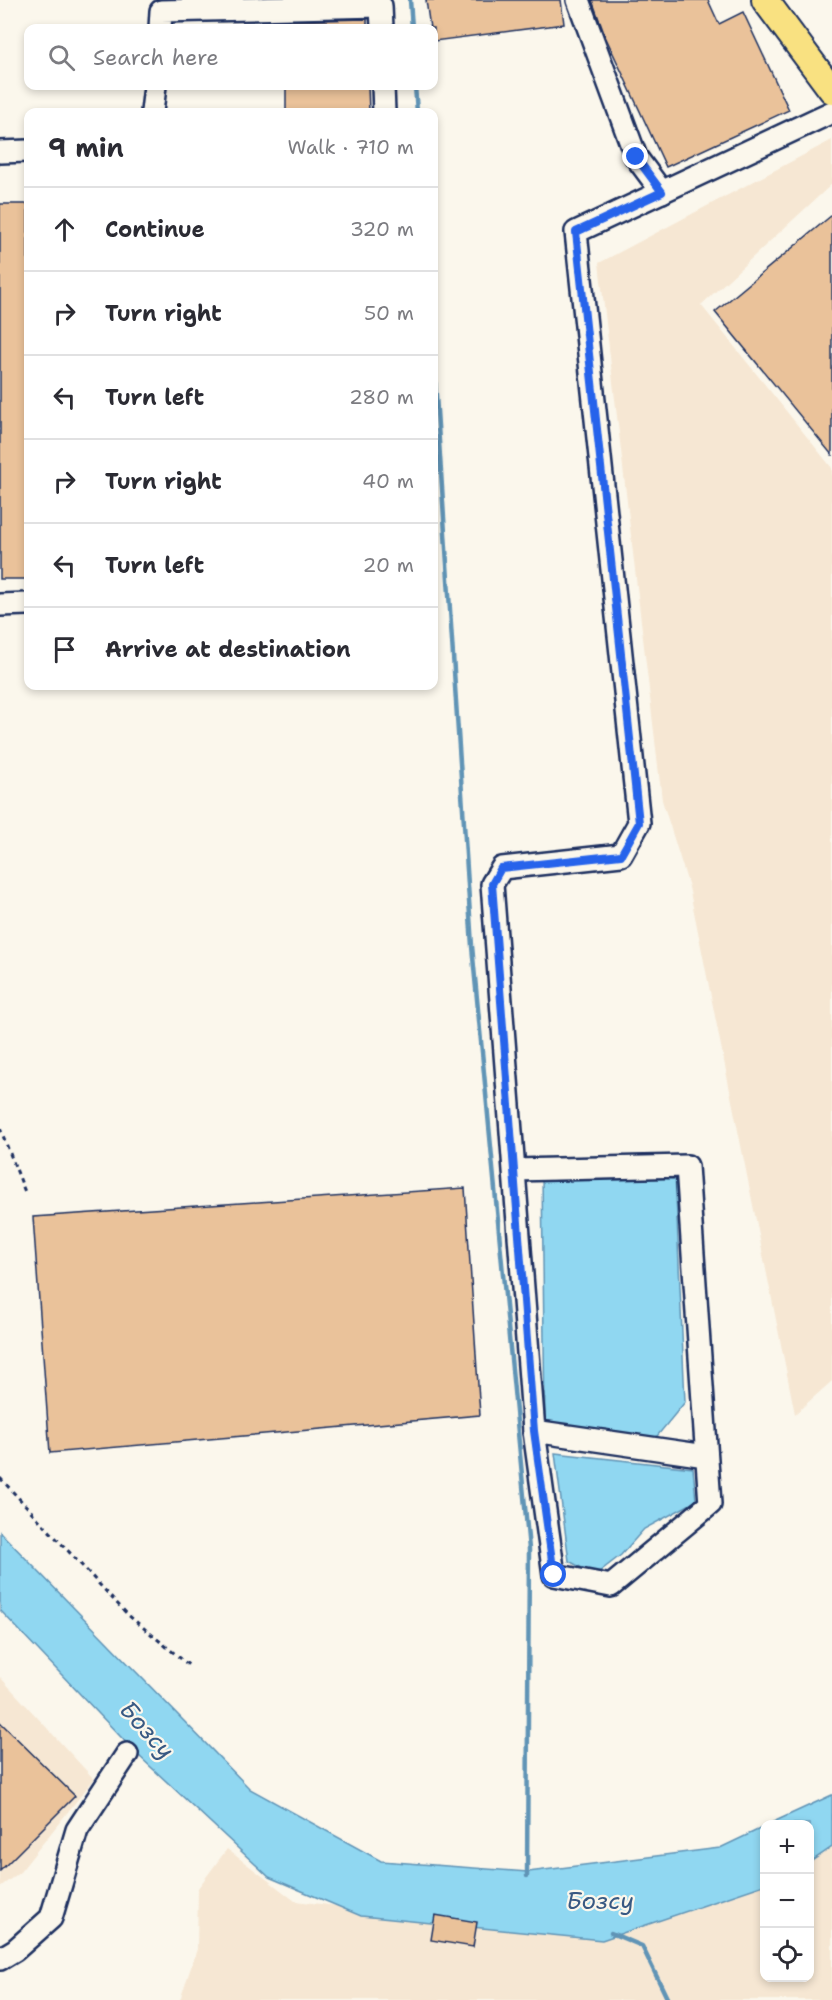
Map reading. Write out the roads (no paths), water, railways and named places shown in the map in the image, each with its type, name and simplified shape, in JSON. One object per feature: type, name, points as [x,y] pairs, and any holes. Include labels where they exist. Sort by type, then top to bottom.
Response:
[{"type":"main road","points":[[765,0],[832,90]]},
{"type":"lane","points":[[578,0],[636,157],[662,192]]},
{"type":"lane","points":[[160,24],[161,11],[381,6],[382,24]]},
{"type":"lane","points":[[152,108],[154,90]]},
{"type":"lane","points":[[383,90],[384,108]]},
{"type":"lane","points":[[514,1170],[687,1166],[710,1504],[611,1586],[554,1575],[534,1431],[492,884],[501,868],[621,855],[639,823],[576,232],[832,112]]},
{"type":"lane","points":[[0,152],[24,151]]},
{"type":"lane","points":[[0,604],[24,604]]},
{"type":"lane","points":[[534,1431],[706,1456]]},
{"type":"lane","points":[[0,1959],[15,1950],[51,1918],[77,1830],[127,1754]]},
{"type":"water","points":[[675,1173],[685,1402],[653,1441],[611,1430],[545,1424],[542,1174]]},
{"type":"water","points":[[555,1453],[693,1468],[696,1501],[644,1529],[621,1555],[595,1575],[569,1561]]},
{"type":"water","name":"Бозсу","points":[[0,1532],[250,1789],[381,1861],[528,1872],[720,1848],[760,1829],[760,1886],[602,1940],[361,1916],[269,1877],[138,1755],[0,1610]]},
{"type":"water","points":[[832,1795],[832,1847],[814,1859],[814,1820],[778,1820]]},
{"type":"waterway","points":[[410,0],[412,24]]},
{"type":"waterway","points":[[415,90],[417,108]]},
{"type":"waterway","points":[[438,426],[472,946],[529,1549],[527,1876]]},
{"type":"waterway","points":[[611,1933],[642,1946],[668,2000]]}]
